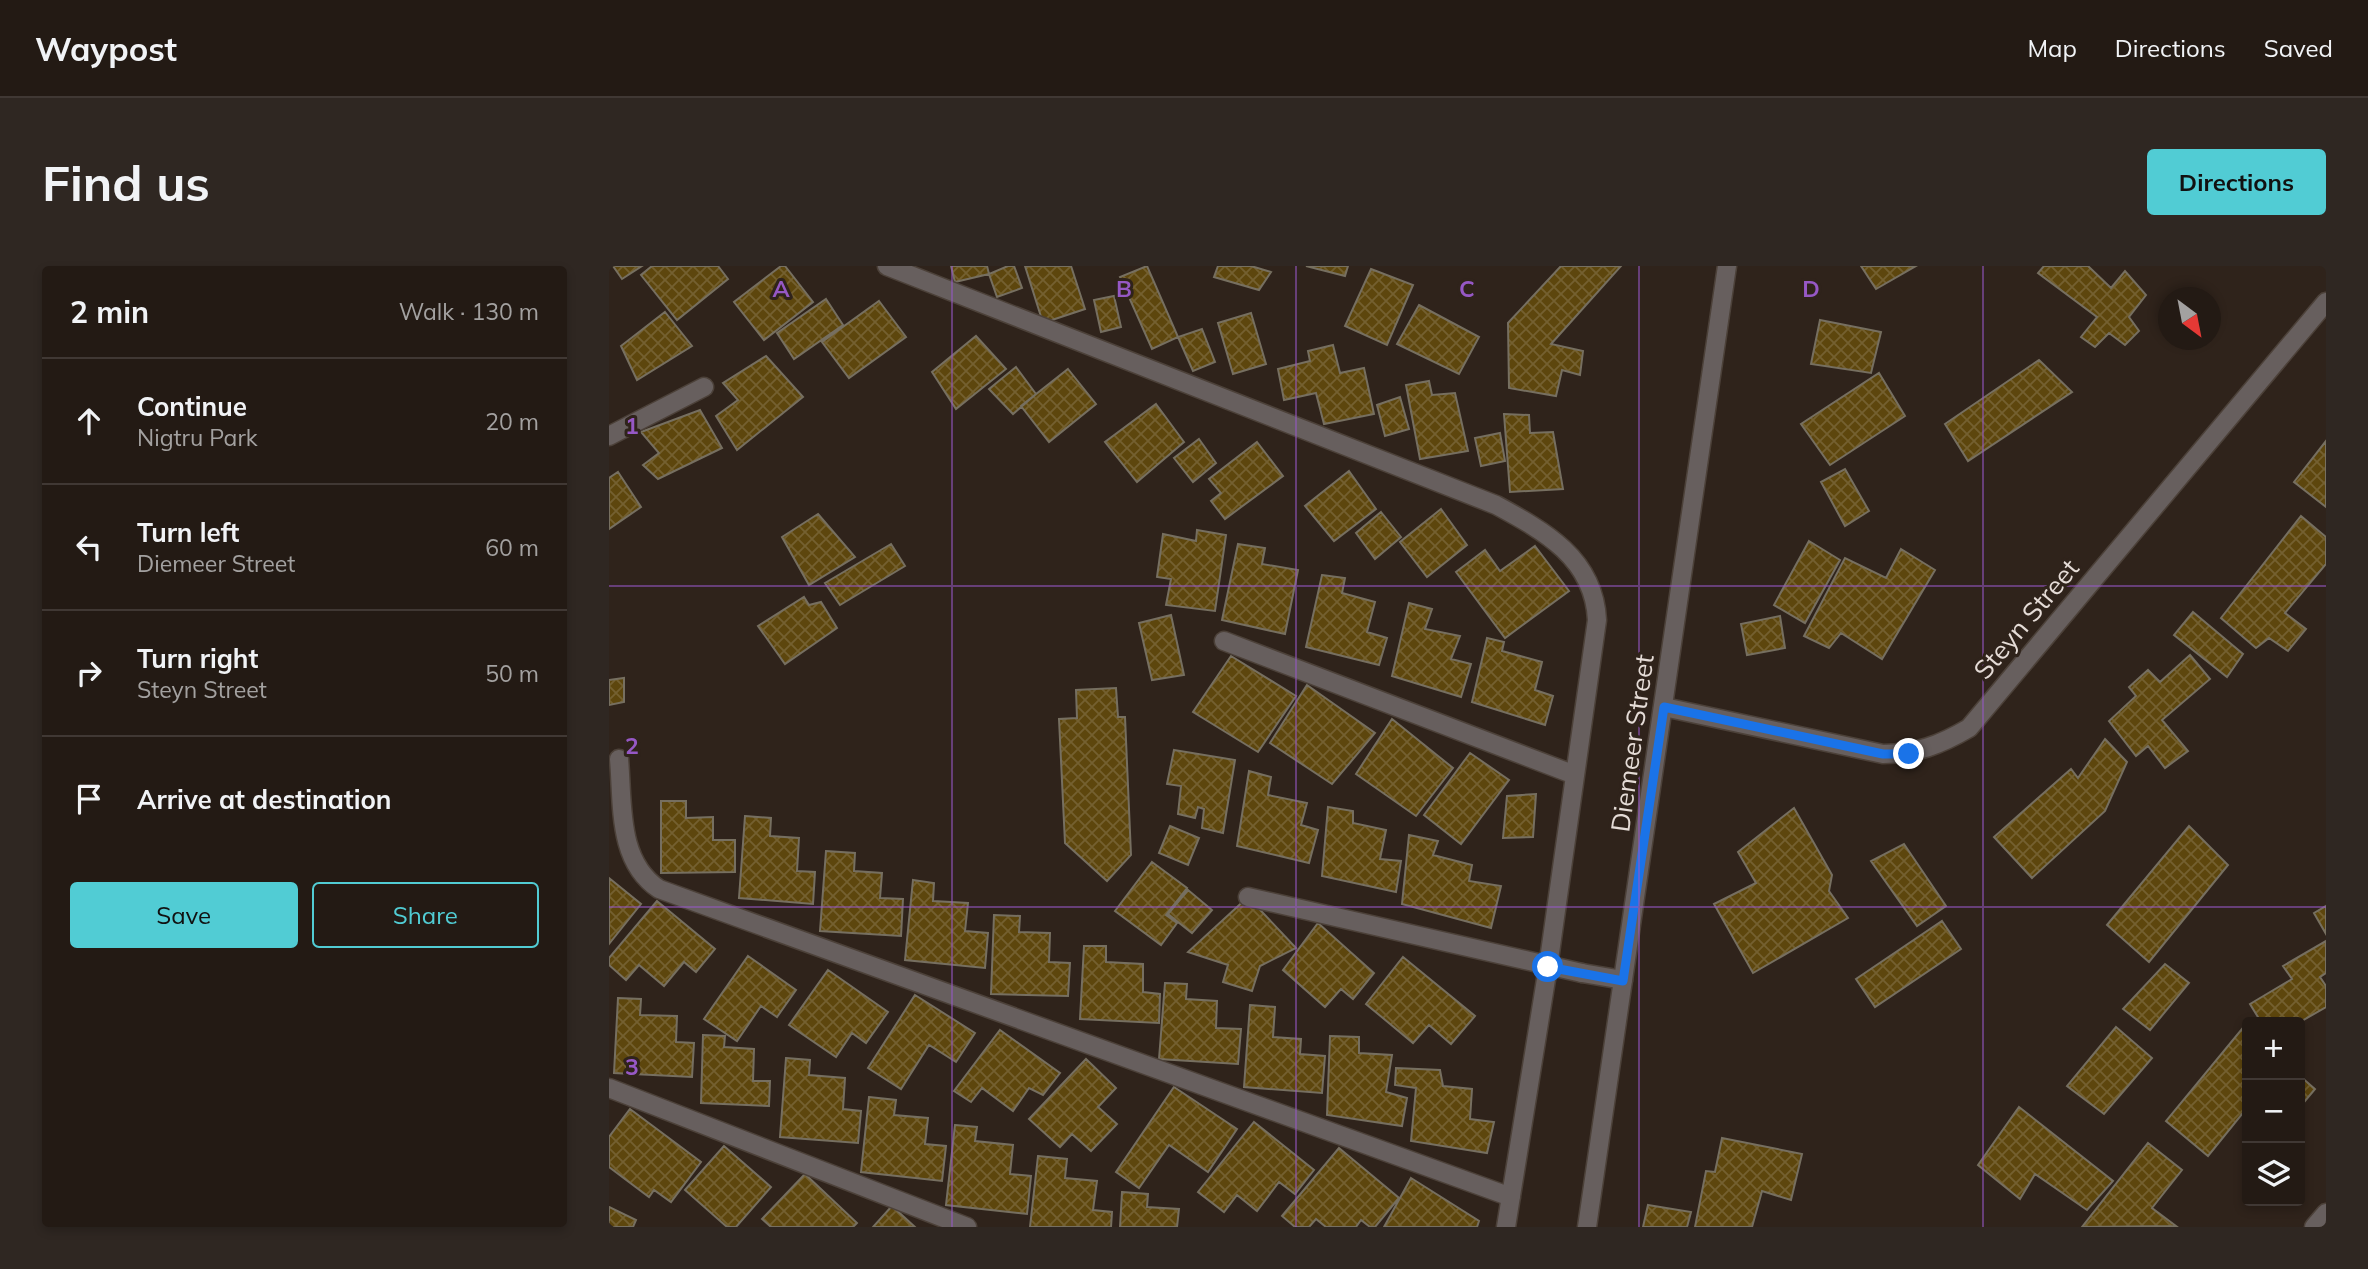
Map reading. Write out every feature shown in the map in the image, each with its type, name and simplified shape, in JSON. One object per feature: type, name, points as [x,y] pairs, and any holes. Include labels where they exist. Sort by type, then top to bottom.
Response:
[{"type":"street","points":[[887,266],[1496,505],[1542,529],[1578,563],[1596,603],[1597,620],[1548,967],[1506,1227]]},
{"type":"street","name":"Diemeer Street","points":[[1587,1227],[1727,266]]},
{"type":"street","name":"Steyn Street","points":[[1664,707],[1883,754],[1909,754],[1943,744],[1969,728],[2326,302]]},
{"type":"street","points":[[609,436],[704,387]]},
{"type":"street","points":[[1224,641],[1575,775]]},
{"type":"street","points":[[619,759],[629,855],[642,876],[659,889],[1511,1197]]},
{"type":"street","points":[[1248,897],[1548,967],[1623,981]]},
{"type":"street","points":[[609,1088],[967,1227]]},
{"type":"street","points":[[2315,1227],[2326,1213]]},
{"type":"building","points":[[613,266],[642,266],[622,279]]},
{"type":"building","points":[[652,266],[718,266],[728,279],[677,320],[641,275]]},
{"type":"building","points":[[781,266],[785,266],[813,302],[764,340],[734,302]]},
{"type":"building","points":[[951,266],[987,266],[989,274],[955,282]]},
{"type":"building","points":[[1014,266],[1022,288],[997,297],[989,274]]},
{"type":"building","points":[[1025,266],[1071,266],[1085,309],[1043,323]]},
{"type":"building","points":[[1147,266],[1178,337],[1152,349],[1120,277]]},
{"type":"building","points":[[1218,266],[1251,266],[1271,272],[1259,290],[1214,277]]},
{"type":"building","points":[[1306,266],[1348,266],[1345,276]]},
{"type":"building","points":[[1561,266],[1621,266],[1551,344],[1583,351],[1580,375],[1562,370],[1556,396],[1509,388],[1508,323]]},
{"type":"building","points":[[1861,266],[1916,266],[1876,289]]},
{"type":"building","points":[[2044,266],[2088,266],[2111,288],[2125,271],[2146,295],[2129,317],[2139,331],[2125,345],[2109,333],[2095,347],[2081,337],[2097,317],[2038,273]]},
{"type":"building","points":[[1371,269],[1413,285],[1387,345],[1345,326]]},
{"type":"building","points":[[1114,296],[1121,327],[1101,332],[1094,300]]},
{"type":"building","points":[[826,299],[843,325],[794,359],[777,333]]},
{"type":"building","points":[[879,301],[906,337],[849,378],[822,342]]},
{"type":"building","points":[[1419,305],[1479,337],[1459,374],[1397,344]]},
{"type":"building","points":[[665,312],[692,346],[637,380],[621,346]]},
{"type":"building","points":[[1251,313],[1266,364],[1233,374],[1218,323]]},
{"type":"building","points":[[1820,320],[1881,332],[1871,373],[1811,364]]},
{"type":"building","points":[[1202,329],[1215,362],[1193,371],[1178,337]]},
{"type":"building","points":[[976,336],[1006,369],[956,409],[932,372]]},
{"type":"building","points":[[1333,345],[1340,373],[1364,368],[1374,414],[1324,424],[1316,393],[1284,400],[1278,369],[1310,361],[1308,351]]},
{"type":"building","points":[[766,356],[803,397],[737,450],[716,416],[738,400],[723,383]]},
{"type":"building","points":[[2039,360],[2072,392],[1968,461],[1945,424]]},
{"type":"building","points":[[1016,367],[1036,394],[1013,414],[989,389]]},
{"type":"building","points":[[1068,369],[1096,404],[1049,442],[1021,406]]},
{"type":"building","points":[[1879,373],[1905,416],[1830,465],[1801,424]]},
{"type":"building","points":[[1429,381],[1432,395],[1455,393],[1468,451],[1420,459],[1406,385]]},
{"type":"building","points":[[1400,397],[1409,429],[1385,436],[1377,405]]},
{"type":"building","points":[[1156,404],[1184,442],[1137,482],[1105,442]]},
{"type":"building","points":[[700,410],[722,448],[658,479],[643,465],[659,453],[641,432]]},
{"type":"building","points":[[1504,414],[1529,415],[1530,433],[1553,432],[1563,489],[1510,492]]},
{"type":"building","points":[[1500,433],[1505,461],[1481,466],[1475,438]]},
{"type":"building","points":[[1199,439],[1216,463],[1193,482],[1174,458]]},
{"type":"building","points":[[2326,441],[2326,507],[2294,482]]},
{"type":"building","points":[[1257,442],[1283,476],[1225,519],[1211,501],[1221,493],[1209,479]]},
{"type":"building","points":[[1845,469],[1869,511],[1845,526],[1821,482]]},
{"type":"building","points":[[1349,471],[1376,509],[1334,541],[1305,506]]},
{"type":"building","points":[[618,472],[641,507],[609,529],[609,478]]},
{"type":"building","points":[[1441,509],[1467,545],[1427,577],[1400,542]]},
{"type":"building","points":[[1381,512],[1401,537],[1375,559],[1356,533]]},
{"type":"building","points":[[818,514],[855,557],[809,585],[782,537]]},
{"type":"building","points":[[2301,516],[2326,537],[2326,564],[2285,613],[2306,629],[2288,651],[2269,638],[2256,648],[2221,618]]},
{"type":"building","points":[[1197,530],[1226,535],[1215,611],[1166,605],[1171,579],[1157,577],[1163,534],[1196,541]]},
{"type":"building","points":[[1809,541],[1840,560],[1805,623],[1774,605]]},
{"type":"building","points":[[891,544],[905,566],[840,605],[825,583]]},
{"type":"building","points":[[1238,544],[1265,548],[1262,564],[1298,570],[1285,634],[1222,620]]},
{"type":"building","points":[[1535,546],[1569,591],[1505,638],[1456,572],[1485,550],[1500,571]]},
{"type":"building","points":[[1901,549],[1935,570],[1882,659],[1841,633],[1829,648],[1804,636],[1845,558],[1886,578]]},
{"type":"building","points":[[1322,575],[1345,578],[1342,593],[1375,602],[1367,632],[1387,638],[1379,665],[1306,647]]},
{"type":"building","points":[[804,597],[809,605],[821,602],[837,628],[785,664],[758,626]]},
{"type":"building","points":[[1409,603],[1432,609],[1425,629],[1460,636],[1451,659],[1471,664],[1461,697],[1392,676]]},
{"type":"building","points":[[2193,612],[2243,654],[2227,677],[2174,635]]},
{"type":"building","points":[[1171,615],[1184,675],[1152,680],[1139,623]]},
{"type":"building","points":[[1780,616],[1785,648],[1747,655],[1741,624]]},
{"type":"building","points":[[1487,638],[1504,642],[1502,651],[1542,662],[1535,690],[1553,696],[1545,725],[1472,702]]},
{"type":"building","points":[[2190,655],[2210,679],[2162,720],[2188,751],[2165,768],[2148,746],[2136,756],[2109,721],[2136,696],[2129,687],[2148,670],[2160,682]]},
{"type":"building","points":[[1231,656],[1296,696],[1258,752],[1193,712]]},
{"type":"building","points":[[624,678],[624,702],[609,705],[609,680]]},
{"type":"building","points":[[1307,685],[1375,733],[1332,784],[1270,743]]},
{"type":"building","points":[[1116,688],[1118,717],[1125,717],[1131,855],[1107,881],[1065,843],[1059,719],[1077,718],[1076,690]]},
{"type":"building","points":[[1392,719],[1453,768],[1416,816],[1356,774]]},
{"type":"building","points":[[2105,739],[2127,762],[2105,811],[2032,878],[1994,837],[2071,769],[2078,778]]},
{"type":"building","points":[[1174,750],[1235,760],[1223,833],[1202,828],[1204,809],[1198,807],[1195,818],[1178,814],[1181,786],[1167,784]]},
{"type":"building","points":[[1470,753],[1509,780],[1461,844],[1424,815]]},
{"type":"building","points":[[1249,771],[1271,777],[1268,795],[1307,803],[1301,825],[1318,830],[1309,863],[1237,846]]},
{"type":"building","points":[[1536,794],[1533,837],[1503,838],[1507,796]]},
{"type":"building","points":[[661,801],[686,801],[686,818],[713,817],[713,840],[735,840],[735,872],[661,873]]},
{"type":"building","points":[[1328,807],[1353,811],[1353,823],[1386,830],[1380,859],[1401,861],[1396,892],[1322,876]]},
{"type":"building","points":[[1794,808],[1832,875],[1829,891],[1848,918],[1753,973],[1714,904],[1756,883],[1738,852]]},
{"type":"building","points":[[745,816],[771,818],[770,836],[799,838],[797,871],[815,872],[813,904],[739,898]]},
{"type":"building","points":[[1170,826],[1199,838],[1188,865],[1159,853]]},
{"type":"building","points":[[2189,826],[2228,865],[2149,962],[2107,925]]},
{"type":"building","points":[[1409,835],[1438,841],[1433,855],[1472,865],[1469,881],[1501,886],[1491,928],[1402,904]]},
{"type":"building","points":[[1904,844],[1946,906],[1917,926],[1871,861]]},
{"type":"building","points":[[826,851],[855,853],[854,871],[882,873],[880,898],[903,899],[901,936],[820,931]]},
{"type":"building","points":[[1152,862],[1187,888],[1166,915],[1177,923],[1161,945],[1115,911]]},
{"type":"building","points":[[609,878],[641,904],[609,944]]},
{"type":"building","points":[[913,880],[934,883],[933,901],[968,903],[965,931],[988,933],[985,968],[905,960]]},
{"type":"building","points":[[1188,890],[1212,910],[1192,933],[1168,914]]},
{"type":"building","points":[[1248,897],[1296,948],[1260,966],[1252,991],[1223,982],[1228,965],[1188,952]]},
{"type":"building","points":[[657,901],[715,949],[696,972],[684,962],[664,986],[639,965],[626,980],[609,965],[609,958]]},
{"type":"building","points":[[2326,906],[2326,934],[2314,913]]},
{"type":"building","points":[[994,915],[1020,916],[1019,932],[1050,933],[1049,962],[1070,963],[1068,996],[991,994]]},
{"type":"building","points":[[1942,921],[1961,949],[1875,1007],[1856,979]]},
{"type":"building","points":[[1318,923],[1374,973],[1353,999],[1341,989],[1325,1007],[1283,970]]},
{"type":"building","points":[[2326,941],[2326,973],[2320,977],[2326,986],[2326,1007],[2305,1019],[2305,1017],[2258,1017],[2250,1004],[2292,979],[2283,966]]},
{"type":"building","points":[[1084,946],[1106,946],[1106,962],[1143,964],[1143,992],[1160,994],[1159,1023],[1080,1019]]},
{"type":"building","points":[[748,956],[796,990],[777,1017],[761,1006],[737,1041],[704,1019]]},
{"type":"building","points":[[1403,957],[1475,1016],[1451,1044],[1429,1025],[1413,1043],[1366,1004]]},
{"type":"building","points":[[2165,964],[2189,983],[2150,1030],[2123,1009]]},
{"type":"building","points":[[828,970],[888,1012],[866,1043],[852,1033],[836,1057],[789,1025]]},
{"type":"building","points":[[1165,983],[1187,984],[1186,999],[1217,1001],[1216,1028],[1241,1029],[1238,1064],[1159,1059]]},
{"type":"building","points":[[915,995],[975,1033],[956,1062],[929,1045],[901,1089],[868,1068]]},
{"type":"building","points":[[618,998],[641,999],[640,1015],[677,1016],[676,1042],[694,1043],[692,1077],[614,1073]]},
{"type":"building","points":[[1250,1005],[1275,1007],[1273,1037],[1301,1039],[1300,1054],[1325,1056],[1322,1093],[1244,1087]]},
{"type":"building","points":[[2116,1027],[2152,1058],[2104,1114],[2067,1086]]},
{"type":"building","points":[[2242,1029],[2242,1114],[2208,1156],[2166,1121]]},
{"type":"building","points":[[1000,1030],[1060,1073],[1043,1095],[1029,1088],[1013,1111],[982,1088],[971,1102],[954,1091]]},
{"type":"building","points":[[703,1035],[725,1036],[724,1047],[754,1049],[753,1081],[770,1081],[769,1106],[701,1103]]},
{"type":"building","points":[[1330,1036],[1359,1037],[1359,1053],[1392,1055],[1386,1092],[1407,1098],[1402,1126],[1327,1115]]},
{"type":"building","points":[[786,1058],[810,1060],[809,1075],[845,1078],[843,1109],[861,1111],[858,1143],[780,1137]]},
{"type":"building","points":[[1086,1059],[1116,1088],[1098,1107],[1117,1124],[1091,1151],[1072,1134],[1060,1147],[1029,1119]]},
{"type":"building","points":[[1396,1068],[1440,1070],[1443,1086],[1472,1089],[1470,1119],[1494,1122],[1487,1153],[1411,1141],[1416,1088],[1395,1085]]},
{"type":"building","points":[[2305,1080],[2315,1089],[2305,1101]]},
{"type":"building","points":[[1174,1087],[1237,1129],[1208,1172],[1169,1145],[1139,1188],[1116,1172]]},
{"type":"building","points":[[869,1097],[896,1100],[894,1115],[928,1118],[925,1144],[946,1146],[942,1181],[861,1172]]},
{"type":"building","points":[[2019,1107],[2113,1181],[2087,1210],[2035,1174],[2020,1199],[1978,1165]]},
{"type":"building","points":[[630,1109],[701,1162],[671,1202],[654,1190],[649,1197],[609,1167],[609,1137]]},
{"type":"building","points":[[1254,1122],[1314,1170],[1295,1194],[1279,1182],[1257,1211],[1237,1195],[1224,1212],[1198,1192]]},
{"type":"building","points":[[955,1125],[977,1127],[975,1141],[1013,1145],[1010,1174],[1031,1176],[1027,1214],[946,1205]]},
{"type":"building","points":[[1722,1138],[1802,1154],[1791,1200],[1762,1191],[1752,1227],[1695,1227],[1706,1171],[1715,1172]]},
{"type":"building","points":[[2148,1143],[2182,1170],[2152,1208],[2176,1226],[2082,1227]]},
{"type":"building","points":[[724,1146],[771,1187],[736,1227],[727,1227],[685,1190]]},
{"type":"building","points":[[1339,1148],[1399,1198],[1375,1227],[1370,1227],[1361,1220],[1356,1227],[1326,1227],[1316,1219],[1309,1227],[1295,1227],[1282,1216]]},
{"type":"building","points":[[1038,1156],[1067,1159],[1065,1178],[1097,1181],[1093,1210],[1112,1212],[1111,1227],[1030,1227]]},
{"type":"building","points":[[805,1174],[857,1223],[853,1227],[771,1227],[762,1219]]},
{"type":"building","points":[[1411,1178],[1479,1221],[1477,1227],[1384,1227]]},
{"type":"building","points":[[1122,1192],[1148,1194],[1147,1207],[1179,1209],[1177,1227],[1120,1227]]},
{"type":"building","points":[[1648,1205],[1691,1212],[1687,1227],[1643,1227]]},
{"type":"building","points":[[892,1206],[915,1227],[873,1227]]},
{"type":"building","points":[[609,1207],[636,1220],[633,1227],[609,1227]]},
{"type":"route","points":[[1548,967],[1623,981],[1664,707],[1883,754],[1909,754]]}]
